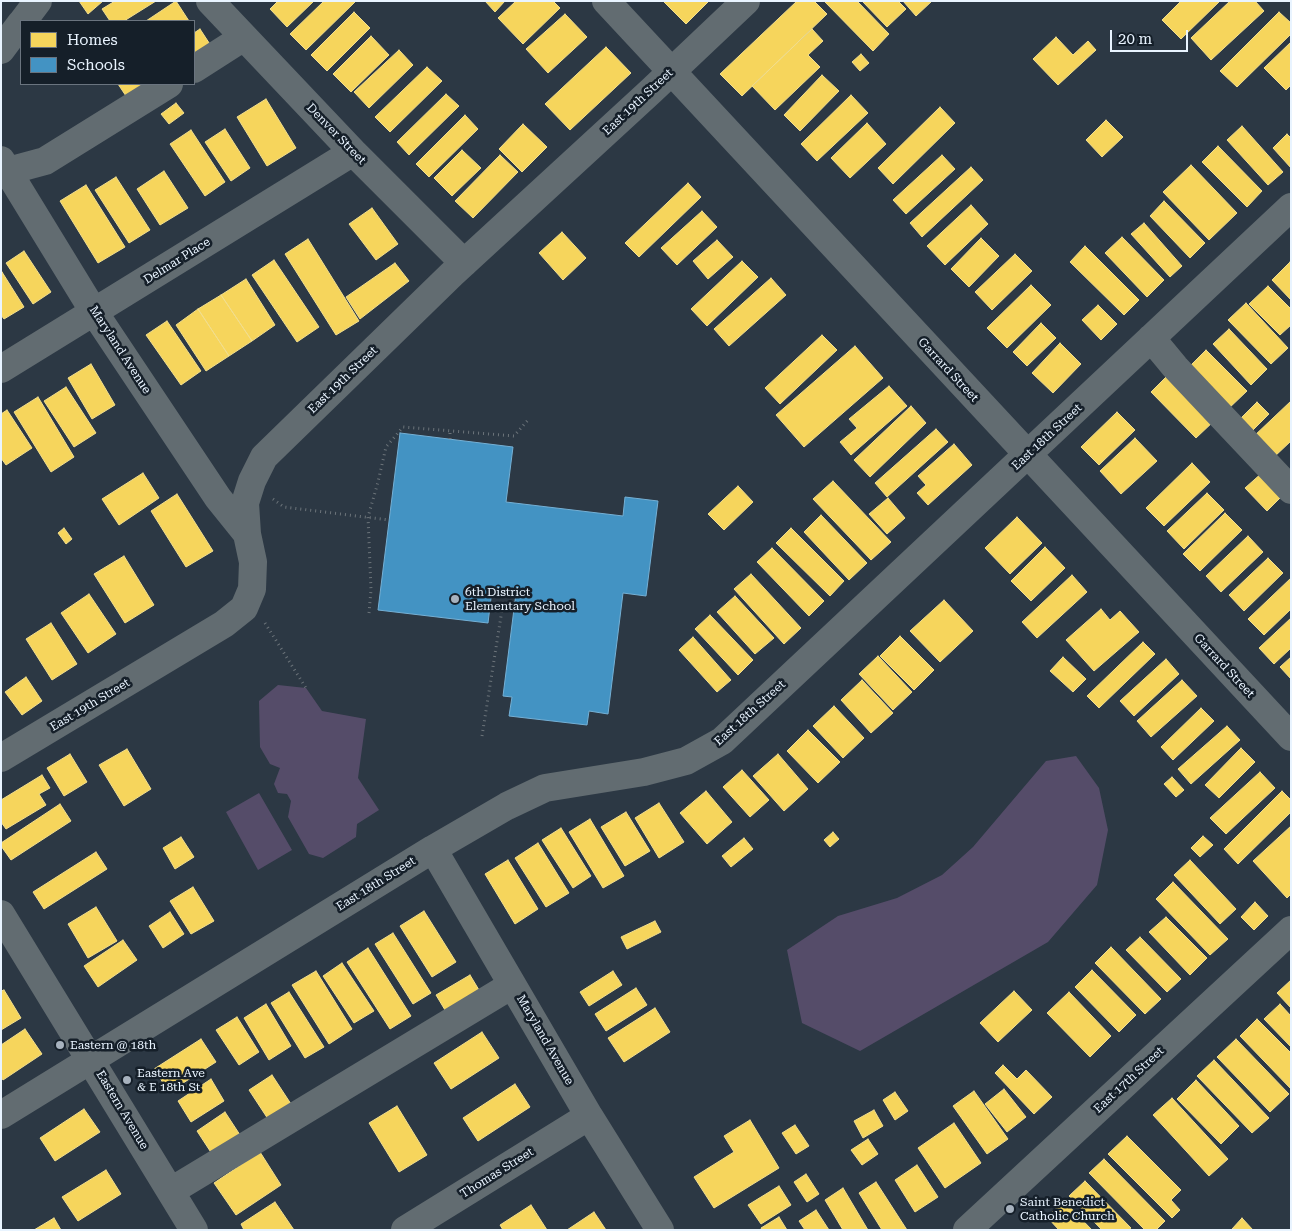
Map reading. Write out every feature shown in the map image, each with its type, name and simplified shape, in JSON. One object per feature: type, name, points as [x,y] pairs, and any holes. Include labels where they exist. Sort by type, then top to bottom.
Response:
[{"type":"street","points":[[24,20],[38,1]]},
{"type":"street","name":"Denver Street","points":[[210,1],[353,152],[464,264]]},
{"type":"street","name":"Garrard Street","points":[[606,1],[670,72],[1291,737]]},
{"type":"street","name":"East 19th Street","points":[[1,758],[224,624],[244,608],[252,589],[253,562],[247,534],[245,503],[252,481],[264,457],[464,264],[746,1]]},
{"type":"street","points":[[1,50],[20,25]]},
{"type":"street","points":[[195,67],[244,37]]},
{"type":"street","points":[[3,169],[45,161],[167,85]]},
{"type":"street","name":"Delmar Place","points":[[1,369],[353,152]]},
{"type":"street","name":"Maryland Avenue","points":[[3,169],[94,312],[218,498],[247,534]]},
{"type":"street","name":"East 18th Street","points":[[1,1115],[433,849],[507,806],[545,788],[644,772],[686,761],[722,741],[1291,207]]},
{"type":"street","points":[[1151,338],[1182,374],[1291,490]]},
{"type":"street","name":"Maryland Avenue","points":[[433,849],[589,1116],[660,1230]]},
{"type":"street","name":"Eastern Avenue","points":[[4,927],[91,1061],[194,1230]]},
{"type":"street","name":"East 17th Street","points":[[967,1230],[1286,945]]},
{"type":"street","points":[[171,1191],[512,985]]},
{"type":"street","name":"Thomas Street","points":[[405,1230],[589,1116]]},
{"type":"path","points":[[368,613],[371,590],[368,517],[386,447],[403,427],[514,436],[529,419]]},
{"type":"path","points":[[450,430],[450,439]]},
{"type":"path","points":[[270,497],[284,507],[389,520]]},
{"type":"path","points":[[482,736],[504,591]]},
{"type":"path","points":[[262,620],[306,688]]},
{"type":"shaded area","points":[[278,685],[306,688],[322,711],[366,719],[358,778],[379,810],[357,824],[356,837],[323,858],[309,854],[288,817],[291,801],[287,794],[278,793],[274,784],[280,768],[270,764],[260,747],[259,701]]},
{"type":"shaded area","points":[[1076,756],[1099,788],[1108,830],[1097,885],[1048,942],[860,1051],[802,1023],[787,950],[838,916],[897,898],[942,875],[973,847],[1046,761]]},
{"type":"shaded area","points":[[259,793],[292,850],[258,870],[226,812]]},
{"type":"building: Homes","points":[[79,1],[103,1],[88,14]]},
{"type":"building: Homes","points":[[115,1],[156,1],[126,20],[109,20],[102,9]]},
{"type":"building: Homes","points":[[176,1],[188,20],[148,20]]},
{"type":"building: Homes","points":[[278,1],[314,1],[287,27],[270,9]]},
{"type":"building: Homes","points":[[324,1],[356,1],[306,50],[290,34]]},
{"type":"building: Homes","points":[[485,1],[505,1],[495,12]]},
{"type":"building: Homes","points":[[516,1],[553,1],[560,8],[523,44],[498,18]]},
{"type":"building: Homes","points":[[663,1],[709,1],[686,24]]},
{"type":"building: Homes","points":[[797,1],[814,1],[827,14],[742,96],[720,74]]},
{"type":"building: Homes","points":[[824,1],[857,1],[889,34],[873,51]]},
{"type":"building: Homes","points":[[862,1],[898,1],[906,9],[887,27]]},
{"type":"building: Homes","points":[[903,1],[932,1],[916,16]]},
{"type":"building: Homes","points":[[1181,1],[1220,1],[1181,39],[1162,20]]},
{"type":"building: Homes","points":[[1230,1],[1255,1],[1264,11],[1211,60],[1191,38]]},
{"type":"building: Homes","points":[[354,12],[370,28],[327,71],[311,55]]},
{"type":"building: Homes","points":[[1279,12],[1291,23],[1291,34],[1237,87],[1220,71]]},
{"type":"building: Homes","points":[[565,14],[587,37],[548,73],[526,49]]},
{"type":"building: Homes","points":[[200,29],[215,52],[195,65],[195,32]]},
{"type":"building: Homes","points":[[812,29],[823,41],[808,55],[820,67],[775,110],[752,86]]},
{"type":"building: Homes","points":[[371,36],[389,55],[351,92],[333,74]]},
{"type":"building: Homes","points":[[1056,37],[1073,55],[1088,41],[1096,50],[1058,85],[1033,59]]},
{"type":"building: Homes","points":[[1291,42],[1291,85],[1286,90],[1264,68]]},
{"type":"building: Homes","points":[[606,47],[631,73],[570,130],[545,104]]},
{"type":"building: Homes","points":[[399,50],[413,65],[369,108],[354,92]]},
{"type":"building: Homes","points":[[861,54],[869,63],[860,71],[852,62]]},
{"type":"building: Homes","points":[[427,67],[442,81],[390,132],[375,117]]},
{"type":"building: Homes","points":[[822,75],[839,91],[800,131],[784,115]]},
{"type":"building: Homes","points":[[119,85],[141,86],[126,96]]},
{"type":"building: Homes","points":[[446,94],[459,106],[409,155],[397,142]]},
{"type":"building: Homes","points":[[851,95],[868,113],[817,161],[801,144]]},
{"type":"building: Homes","points":[[266,99],[296,148],[267,166],[237,117]]},
{"type":"building: Homes","points":[[176,103],[184,113],[169,124],[161,114]]},
{"type":"building: Homes","points":[[940,107],[955,123],[893,184],[878,168]]},
{"type":"building: Homes","points":[[465,115],[478,129],[429,177],[416,164]]},
{"type":"building: Homes","points":[[1106,120],[1123,137],[1102,157],[1086,140]]},
{"type":"building: Homes","points":[[867,123],[886,144],[850,178],[831,158]]},
{"type":"building: Homes","points":[[523,124],[547,147],[522,172],[499,149]]},
{"type":"building: Homes","points":[[1242,126],[1283,172],[1268,185],[1227,140]]},
{"type":"building: Homes","points":[[225,129],[250,168],[231,181],[205,142]]},
{"type":"building: Homes","points":[[191,130],[225,182],[205,196],[170,144]]},
{"type":"building: Homes","points":[[1287,134],[1291,138],[1291,168],[1273,148]]},
{"type":"building: Homes","points":[[1218,146],[1262,191],[1247,207],[1202,162]]},
{"type":"building: Homes","points":[[462,150],[481,168],[452,196],[434,178]]},
{"type":"building: Homes","points":[[500,155],[518,172],[473,218],[455,201]]},
{"type":"building: Homes","points":[[942,155],[955,169],[906,214],[893,200]]},
{"type":"building: Homes","points":[[1191,165],[1237,213],[1209,240],[1163,192]]},
{"type":"building: Homes","points":[[971,167],[983,180],[922,237],[910,223]]},
{"type":"building: Homes","points":[[164,171],[188,208],[160,225],[137,189]]},
{"type":"building: Homes","points":[[116,177],[150,230],[129,243],[95,190]]},
{"type":"building: Homes","points":[[688,183],[701,197],[639,257],[625,243]]},
{"type":"building: Homes","points":[[86,185],[125,247],[98,263],[60,201]]},
{"type":"building: Homes","points":[[1164,201],[1205,243],[1190,258],[1150,216]]},
{"type":"building: Homes","points":[[971,205],[988,224],[945,265],[927,246]]},
{"type":"building: Homes","points":[[372,208],[398,244],[376,260],[349,224]]},
{"type":"building: Homes","points":[[702,211],[717,227],[677,265],[661,248]]},
{"type":"building: Homes","points":[[1144,223],[1182,266],[1170,277],[1131,234]]},
{"type":"building: Homes","points":[[562,232],[586,258],[563,280],[539,253]]},
{"type":"building: Homes","points":[[1122,237],[1164,280],[1147,297],[1105,253]]},
{"type":"building: Homes","points":[[981,238],[999,256],[969,287],[951,269]]},
{"type":"building: Homes","points":[[308,239],[359,321],[336,335],[285,254]]},
{"type":"building: Homes","points":[[717,240],[733,257],[708,279],[693,261]]},
{"type":"building: Homes","points":[[1085,246],[1139,300],[1124,315],[1070,262]]},
{"type":"building: Homes","points":[[24,251],[51,292],[33,304],[6,263]]},
{"type":"building: Homes","points":[[1015,254],[1032,271],[992,310],[975,292]]},
{"type":"building: Homes","points":[[274,260],[319,327],[297,342],[252,275]]},
{"type":"building: Homes","points":[[742,261],[758,277],[707,326],[691,309]]},
{"type":"building: Homes","points":[[395,263],[409,281],[360,319],[346,297]]},
{"type":"building: Homes","points":[[1291,263],[1291,300],[1272,280]]},
{"type":"building: Homes","points":[[2,272],[24,307],[4,319],[1,315]]},
{"type":"building: Homes","points":[[771,278],[786,295],[729,346],[714,329]]},
{"type":"building: Homes","points":[[246,279],[275,325],[252,341],[221,295]]},
{"type":"building: Homes","points":[[1031,285],[1051,305],[1007,348],[987,328]]},
{"type":"building: Homes","points":[[1268,286],[1291,309],[1291,325],[1280,335],[1249,304]]},
{"type":"building: Homes","points":[[221,295],[252,341],[229,356],[198,309]]},
{"type":"building: Homes","points":[[1246,303],[1288,348],[1271,364],[1228,320]]},
{"type":"building: Homes","points":[[1098,305],[1117,324],[1101,340],[1082,320]]},
{"type":"building: Homes","points":[[198,309],[229,356],[206,371],[176,325]]},
{"type":"building: Homes","points":[[167,321],[201,371],[181,385],[146,335]]},
{"type":"building: Homes","points":[[1041,323],[1056,338],[1027,366],[1013,352]]},
{"type":"building: Homes","points":[[1229,329],[1267,369],[1251,385],[1213,344]]},
{"type":"building: Homes","points":[[822,335],[837,350],[780,404],[765,388]]},
{"type":"building: Homes","points":[[1060,343],[1081,364],[1053,393],[1032,373]]},
{"type":"building: Homes","points":[[855,346],[883,378],[804,447],[776,415]]},
{"type":"building: Homes","points":[[1206,350],[1247,391],[1226,411],[1186,370]]},
{"type":"building: Homes","points":[[91,364],[115,405],[92,419],[68,378]]},
{"type":"building: Homes","points":[[1170,373],[1215,420],[1196,438],[1151,392]]},
{"type":"building: Homes","points":[[889,386],[907,406],[851,455],[840,442],[857,428],[849,419]]},
{"type":"building: Homes","points":[[66,387],[96,433],[74,447],[44,401]]},
{"type":"building: Homes","points":[[38,397],[74,457],[51,472],[14,412]]},
{"type":"building: Homes","points":[[1291,401],[1291,441],[1273,458],[1253,437]]},
{"type":"building: Homes","points":[[1257,402],[1269,414],[1252,431],[1240,419]]},
{"type":"building: Homes","points":[[911,406],[926,423],[870,477],[854,460]]},
{"type":"building: Homes","points":[[7,410],[32,448],[6,465],[1,458],[1,414]]},
{"type":"building: Homes","points":[[1117,412],[1135,430],[1099,465],[1081,447]]},
{"type":"building: Homes","points":[[936,429],[948,442],[887,497],[875,483]]},
{"type":"building: Homes","points":[[1135,438],[1157,461],[1121,494],[1100,471]]},
{"type":"building: Homes","points":[[954,444],[972,465],[928,505],[917,493],[926,485],[918,476]]},
{"type":"building: Homes","points":[[1192,463],[1210,482],[1164,526],[1146,508]]},
{"type":"building: Homes","points":[[1263,472],[1284,494],[1267,511],[1245,488]]},
{"type":"building: Homes","points":[[143,473],[159,498],[119,525],[102,499]]},
{"type":"building: Homes","points":[[833,481],[891,542],[871,560],[813,499]]},
{"type":"building: Homes","points":[[738,486],[753,502],[724,530],[708,514]]},
{"type":"building: Homes","points":[[1207,493],[1224,510],[1184,549],[1167,531]]},
{"type":"building: Homes","points":[[177,494],[213,551],[186,567],[151,511]]},
{"type":"building: Homes","points":[[888,498],[905,518],[887,534],[869,514]]},
{"type":"building: Homes","points":[[1225,513],[1242,530],[1200,571],[1183,554]]},
{"type":"building: Homes","points":[[821,515],[867,563],[849,580],[804,532]]},
{"type":"building: Homes","points":[[1017,517],[1042,543],[1010,574],[985,548]]},
{"type":"building: Homes","points":[[64,528],[72,539],[66,544],[58,533]]},
{"type":"building: Homes","points":[[791,528],[844,581],[830,596],[776,543]]},
{"type":"building: Homes","points":[[1248,536],[1263,552],[1221,592],[1206,576]]},
{"type":"building: Homes","points":[[1045,547],[1065,568],[1031,601],[1011,581]]},
{"type":"building: Homes","points":[[772,548],[824,601],[809,616],[757,562]]},
{"type":"building: Homes","points":[[124,556],[154,605],[125,623],[94,574]]},
{"type":"building: Homes","points":[[1268,558],[1283,573],[1244,611],[1229,595]]},
{"type":"building: Homes","points":[[751,574],[801,628],[784,644],[734,589]]},
{"type":"building: Homes","points":[[1072,575],[1087,592],[1037,638],[1022,622]]},
{"type":"building: Homes","points":[[1291,578],[1291,609],[1264,635],[1248,619]]},
{"type":"building: Homes","points":[[89,594],[116,634],[88,653],[61,613]]},
{"type":"building: Homes","points":[[735,596],[774,638],[755,654],[717,612]]},
{"type":"building: Homes","points":[[944,600],[973,631],[940,662],[910,631]]},
{"type":"building: Homes","points":[[1101,609],[1110,620],[1120,611],[1139,632],[1094,671],[1066,640]]},
{"type":"building: Homes","points":[[710,615],[753,660],[738,675],[695,629]]},
{"type":"building: Homes","points":[[1291,618],[1291,648],[1274,664],[1259,648]]},
{"type":"building: Homes","points":[[51,623],[77,664],[52,680],[26,639]]},
{"type":"building: Homes","points":[[900,636],[934,670],[914,690],[880,656]]},
{"type":"building: Homes","points":[[693,637],[731,680],[717,692],[679,650]]},
{"type":"building: Homes","points":[[1143,642],[1155,654],[1099,708],[1087,696]]},
{"type":"building: Homes","points":[[878,656],[912,692],[893,710],[859,674]]},
{"type":"building: Homes","points":[[1063,657],[1086,679],[1073,692],[1050,671]]},
{"type":"building: Homes","points":[[1291,657],[1291,679],[1280,667]]},
{"type":"building: Homes","points":[[1166,659],[1179,674],[1134,716],[1120,701]]},
{"type":"building: Homes","points":[[26,677],[42,701],[22,715],[5,692]]},
{"type":"building: Homes","points":[[862,680],[893,713],[871,733],[841,700]]},
{"type":"building: Homes","points":[[1182,680],[1197,696],[1151,737],[1137,721]]},
{"type":"building: Homes","points":[[834,706],[864,738],[843,758],[813,726]]},
{"type":"building: Homes","points":[[1201,708],[1214,721],[1173,760],[1161,747]]},
{"type":"building: Homes","points":[[1227,726],[1240,740],[1191,784],[1178,769]]},
{"type":"building: Homes","points":[[808,730],[840,762],[818,783],[787,751]]},
{"type":"building: Homes","points":[[1241,748],[1255,762],[1219,798],[1205,785]]},
{"type":"building: Homes","points":[[127,749],[151,789],[124,806],[99,765]]},
{"type":"building: Homes","points":[[70,754],[87,782],[64,796],[47,768]]},
{"type":"building: Homes","points":[[778,754],[808,789],[784,811],[753,776]]},
{"type":"building: Homes","points":[[742,770],[769,800],[750,817],[723,787]]},
{"type":"building: Homes","points":[[1260,772],[1275,788],[1226,834],[1210,818]]},
{"type":"building: Homes","points":[[42,775],[50,788],[39,794],[46,805],[6,829],[1,822],[1,800]]},
{"type":"building: Homes","points":[[1172,777],[1184,790],[1176,797],[1164,784]]},
{"type":"building: Homes","points":[[706,791],[732,822],[707,844],[680,813]]},
{"type":"building: Homes","points":[[1282,791],[1291,800],[1291,812],[1238,864],[1224,849]]},
{"type":"building: Homes","points":[[659,803],[684,842],[659,858],[635,818]]},
{"type":"building: Homes","points":[[60,804],[71,821],[11,860],[1,846],[1,843]]},
{"type":"building: Homes","points":[[626,812],[650,851],[625,866],[601,827]]},
{"type":"building: Homes","points":[[590,819],[624,876],[603,888],[569,832]]},
{"type":"building: Homes","points":[[1291,826],[1291,894],[1287,898],[1253,861]]},
{"type":"building: Homes","points":[[561,828],[591,876],[573,888],[542,840]]},
{"type":"building: Homes","points":[[833,832],[839,839],[830,847],[824,840]]},
{"type":"building: Homes","points":[[1203,836],[1213,845],[1200,857],[1191,848]]},
{"type":"building: Homes","points":[[181,837],[194,857],[175,869],[163,848]]},
{"type":"building: Homes","points":[[744,838],[753,849],[731,867],[722,856]]},
{"type":"building: Homes","points":[[538,843],[569,893],[546,907],[515,858]]},
{"type":"building: Homes","points":[[96,852],[107,869],[44,909],[33,892]]},
{"type":"building: Homes","points":[[508,860],[538,909],[515,924],[485,874]]},
{"type":"building: Homes","points":[[1190,860],[1236,909],[1220,924],[1174,875]]},
{"type":"building: Homes","points":[[1173,882],[1228,939],[1210,955],[1156,899]]},
{"type":"building: Homes","points":[[193,887],[214,921],[191,934],[170,901]]},
{"type":"building: Homes","points":[[1255,902],[1268,916],[1254,930],[1241,917]]},
{"type":"building: Homes","points":[[96,907],[117,941],[88,958],[68,924]]},
{"type":"building: Homes","points":[[424,911],[456,962],[432,977],[400,926]]},
{"type":"building: Homes","points":[[170,912],[184,934],[163,948],[149,926]]},
{"type":"building: Homes","points":[[1166,917],[1207,958],[1190,975],[1149,932]]},
{"type":"building: Homes","points":[[655,921],[661,932],[627,949],[621,937]]},
{"type":"building: Homes","points":[[393,933],[431,993],[413,1004],[375,944]]},
{"type":"building: Homes","points":[[1140,937],[1181,979],[1167,992],[1126,950]]},
{"type":"building: Homes","points":[[123,940],[137,960],[98,987],[84,966]]},
{"type":"building: Homes","points":[[1111,947],[1161,999],[1145,1014],[1095,963]]},
{"type":"building: Homes","points":[[368,948],[411,1016],[390,1029],[347,962]]},
{"type":"building: Homes","points":[[342,963],[374,1011],[354,1023],[323,976]]},
{"type":"building: Homes","points":[[1092,970],[1136,1015],[1119,1032],[1075,987]]},
{"type":"building: Homes","points":[[316,971],[352,1029],[329,1044],[292,985]]},
{"type":"building: Homes","points":[[613,971],[622,985],[589,1006],[580,992]]},
{"type":"building: Homes","points":[[470,975],[482,995],[448,1015],[436,995]]},
{"type":"building: Homes","points":[[1291,980],[1291,1008],[1277,993]]},
{"type":"building: Homes","points":[[636,988],[647,1005],[606,1031],[595,1014]]},
{"type":"building: Homes","points":[[4,990],[21,1018],[1,1030],[1,991]]},
{"type":"building: Homes","points":[[1014,991],[1032,1010],[998,1042],[980,1023]]},
{"type":"building: Homes","points":[[289,992],[324,1047],[305,1058],[271,1003]]},
{"type":"building: Homes","points":[[1069,992],[1111,1036],[1090,1057],[1047,1013]]},
{"type":"building: Homes","points":[[266,1004],[291,1046],[269,1060],[244,1018]]},
{"type":"building: Homes","points":[[1280,1004],[1291,1016],[1291,1047],[1264,1019]]},
{"type":"building: Homes","points":[[655,1008],[670,1032],[624,1062],[608,1038]]},
{"type":"building: Homes","points":[[237,1017],[259,1052],[239,1065],[216,1030]]},
{"type":"building: Homes","points":[[1257,1019],[1291,1053],[1291,1089],[1240,1036]]},
{"type":"building: Homes","points":[[25,1029],[42,1054],[3,1080],[1,1077],[1,1045]]},
{"type":"building: Homes","points":[[482,1032],[499,1058],[451,1089],[434,1063]]},
{"type":"building: Homes","points":[[201,1039],[216,1062],[169,1092],[154,1069]]},
{"type":"building: Homes","points":[[1236,1039],[1289,1094],[1270,1112],[1217,1057]]},
{"type":"building: Homes","points":[[1214,1060],[1269,1118],[1252,1133],[1197,1076]]},
{"type":"building: Homes","points":[[1003,1065],[1017,1079],[1026,1070],[1052,1097],[1034,1114],[995,1073]]},
{"type":"building: Homes","points":[[272,1075],[291,1104],[268,1119],[249,1090]]},
{"type":"building: Homes","points":[[211,1079],[224,1101],[191,1122],[178,1101]]},
{"type":"building: Homes","points":[[1196,1080],[1239,1126],[1221,1144],[1177,1099]]},
{"type":"building: Homes","points":[[515,1084],[530,1107],[478,1141],[463,1118]]},
{"type":"building: Homes","points":[[1004,1089],[1026,1117],[1007,1132],[985,1104]]},
{"type":"building: Homes","points":[[974,1091],[1008,1139],[987,1154],[953,1106]]},
{"type":"building: Homes","points":[[895,1092],[908,1111],[895,1120],[883,1100]]},
{"type":"building: Homes","points":[[1172,1098],[1228,1159],[1209,1176],[1153,1115]]},
{"type":"building: Homes","points":[[397,1106],[427,1155],[399,1172],[369,1123]]},
{"type":"building: Homes","points":[[84,1109],[100,1132],[55,1161],[40,1138]]},
{"type":"building: Homes","points":[[874,1110],[883,1126],[863,1138],[854,1121]]},
{"type":"building: Homes","points":[[225,1112],[242,1138],[214,1157],[197,1131]]},
{"type":"building: Homes","points":[[750,1120],[779,1168],[714,1208],[694,1177],[734,1152],[724,1136]]},
{"type":"building: Homes","points":[[954,1123],[981,1163],[945,1188],[918,1148]]},
{"type":"building: Homes","points":[[795,1125],[809,1146],[796,1154],[782,1133]]},
{"type":"building: Homes","points":[[1127,1136],[1181,1190],[1171,1200],[1180,1210],[1172,1218],[1108,1154]]},
{"type":"building: Homes","points":[[868,1139],[878,1154],[862,1165],[851,1150]]},
{"type":"building: Homes","points":[[260,1152],[281,1185],[236,1215],[214,1183]]},
{"type":"building: Homes","points":[[1104,1159],[1165,1221],[1156,1230],[1145,1230],[1089,1173]]},
{"type":"building: Homes","points":[[917,1165],[938,1197],[915,1212],[895,1180]]},
{"type":"building: Homes","points":[[106,1170],[121,1194],[78,1221],[62,1197]]},
{"type":"building: Homes","points":[[806,1174],[819,1194],[807,1202],[794,1182]]},
{"type":"building: Homes","points":[[1085,1181],[1131,1228],[1128,1230],[1102,1230],[1069,1196]]},
{"type":"building: Homes","points":[[876,1182],[907,1230],[882,1230],[859,1193]]},
{"type":"building: Homes","points":[[779,1186],[791,1205],[761,1224],[748,1205]]},
{"type":"building: Homes","points":[[843,1188],[868,1230],[843,1230],[825,1200]]},
{"type":"building: Homes","points":[[1064,1201],[1092,1230],[1059,1230],[1047,1217]]},
{"type":"building: Homes","points":[[275,1202],[294,1230],[244,1230],[241,1224]]},
{"type":"building: Homes","points":[[531,1205],[547,1230],[503,1230],[500,1225]]},
{"type":"building: Homes","points":[[816,1210],[829,1230],[805,1230],[799,1221]]},
{"type":"building: Homes","points":[[594,1212],[606,1230],[567,1230]]},
{"type":"building: Homes","points":[[779,1217],[787,1230],[762,1230],[761,1228]]},
{"type":"building: Homes","points":[[54,1218],[61,1230],[34,1230]]},
{"type":"building: Homes","points":[[1242,1218],[1253,1230],[1232,1229]]},
{"type":"building: Schools","points":[[400,433],[513,447],[506,502],[623,516],[625,497],[658,501],[646,596],[623,593],[608,714],[589,711],[587,725],[509,716],[512,697],[503,696],[516,593],[492,590],[488,623],[378,610]]},
{"type":"place","name":"6th District Elementary School","points":[[455,599]]},
{"type":"place","name":"Eastern @ 18th","points":[[60,1045]]},
{"type":"place","name":"Eastern Ave & E 18th St","points":[[127,1080]]},
{"type":"place","name":"Saint Benedict Catholic Church","points":[[1010,1209]]}]
